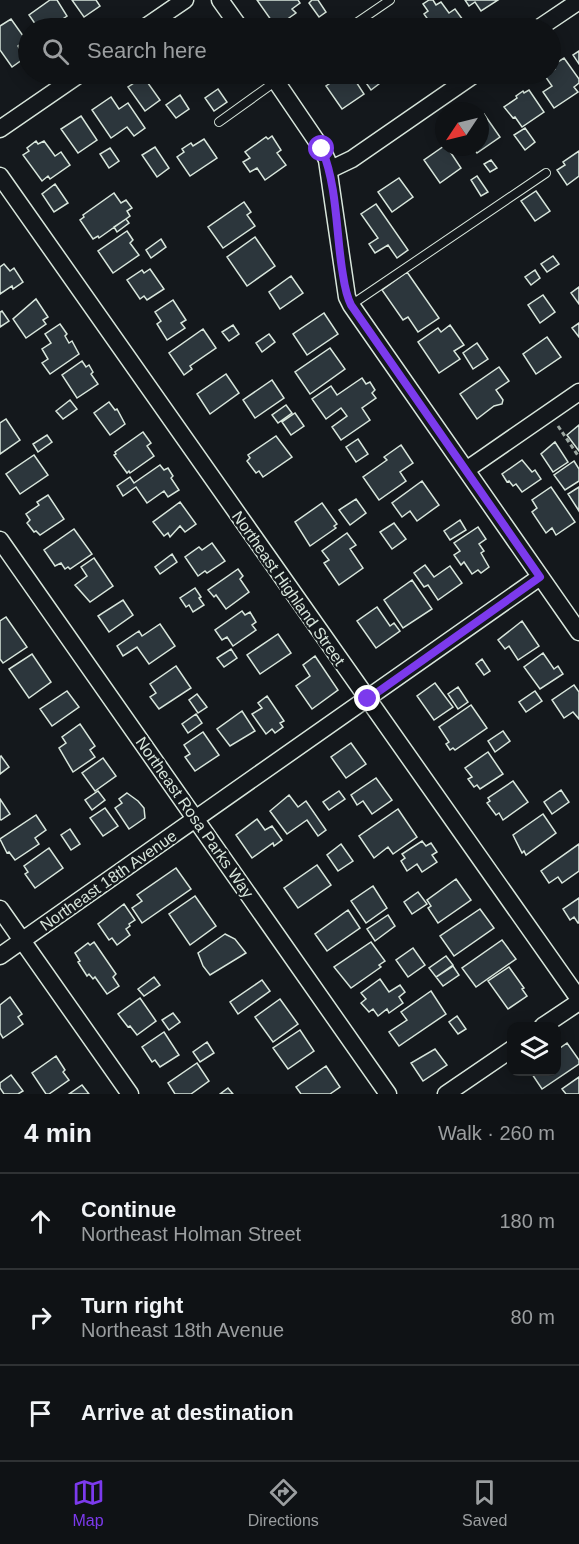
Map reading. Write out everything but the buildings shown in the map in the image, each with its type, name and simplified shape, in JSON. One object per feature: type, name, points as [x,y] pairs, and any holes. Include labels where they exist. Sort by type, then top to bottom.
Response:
[{"type":"street","points":[[159,18],[185,0]]},
{"type":"street","points":[[220,0],[233,18]]},
{"type":"street","points":[[554,18],[579,1]]},
{"type":"street","points":[[0,129],[65,84]]},
{"type":"street","points":[[283,84],[322,149],[329,170],[342,268],[347,297],[351,305],[579,632]]},
{"type":"street","points":[[329,170],[352,159],[461,84]]},
{"type":"street","name":"Northeast Highland Street","points":[[0,176],[579,1000]]},
{"type":"street","points":[[465,470],[579,392]]},
{"type":"street","name":"Northeast Rosa Parks Way","points":[[0,540],[388,1094]]},
{"type":"street","name":"Northeast 18th Avenue","points":[[0,956],[540,577]]},
{"type":"street","points":[[0,909],[130,1094]]},
{"type":"street","points":[[549,1022],[579,1000]]},
{"type":"street","points":[[446,1094],[507,1052]]},
{"type":"lane","points":[[364,18],[390,0]]},
{"type":"lane","points":[[219,122],[268,84]]},
{"type":"lane","points":[[351,305],[546,172]]},
{"type":"path","points":[[549,413],[579,457]]},
{"type":"route","points":[[322,149],[329,170],[340,259],[347,297],[351,305],[540,577],[368,699]]}]
